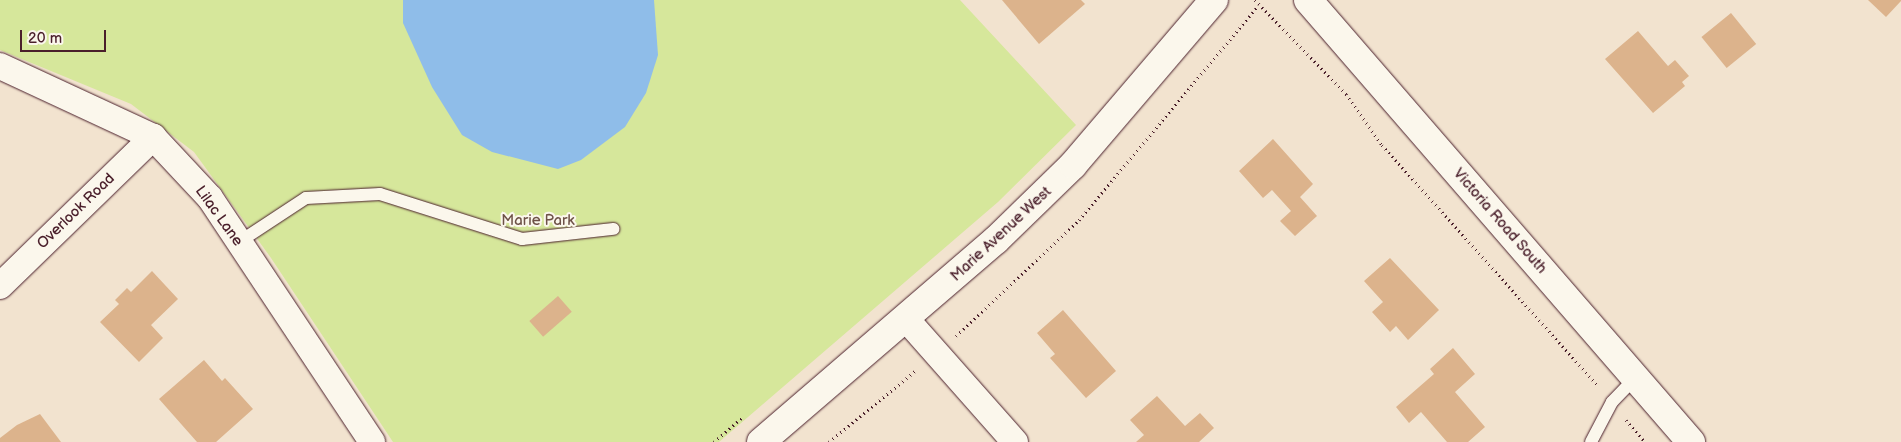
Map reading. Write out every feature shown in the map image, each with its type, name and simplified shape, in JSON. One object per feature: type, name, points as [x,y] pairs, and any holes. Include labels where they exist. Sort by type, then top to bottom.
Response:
[{"type":"street","name":"Marie Avenue West","points":[[761,442],[907,320],[996,240],[1073,165],[1214,0]]},
{"type":"street","name":"Victoria Road South","points":[[1308,0],[1691,442]]},
{"type":"street","name":"Lilac Lane","points":[[0,66],[153,137],[210,198],[372,442]]},
{"type":"street","name":"Overlook Road","points":[[0,286],[153,137]]},
{"type":"street","points":[[907,320],[1015,442]]},
{"type":"lane","points":[[239,242],[306,198],[380,194],[522,239],[613,230]]},
{"type":"lane","points":[[1591,442],[1612,402],[1635,378]]},
{"type":"path","points":[[1255,0],[1346,94],[1382,145],[1612,402],[1645,442]]},
{"type":"path","points":[[829,442],[938,353],[1079,220],[1259,5]]},
{"type":"path","points":[[714,442],[744,416]]},
{"type":"green space","name":"Marie Park","points":[[0,0],[960,0],[1076,125],[998,202],[719,442],[393,442],[271,258],[194,152],[131,104],[0,50]]},
{"type":"water","points":[[403,0],[654,0],[658,55],[646,93],[625,127],[581,160],[558,169],[492,152],[462,135],[432,87],[403,23]]},
{"type":"building","points":[[1002,0],[1081,0],[1085,4],[1039,44]]},
{"type":"building","points":[[1868,0],[1901,0],[1901,1],[1886,17]]},
{"type":"building","points":[[1731,13],[1756,44],[1727,68],[1701,37]]},
{"type":"building","points":[[1638,31],[1668,66],[1675,60],[1689,76],[1682,82],[1685,86],[1653,113],[1605,59]]},
{"type":"building","points":[[1273,139],[1313,184],[1300,197],[1317,216],[1295,236],[1280,221],[1291,211],[1272,190],[1263,198],[1239,171]]},
{"type":"building","points":[[1390,258],[1439,310],[1408,340],[1396,326],[1390,332],[1372,312],[1383,302],[1364,281]]},
{"type":"building","points":[[152,271],[178,299],[151,325],[163,338],[139,362],[100,322],[119,304],[115,300],[127,288],[131,292]]},
{"type":"building","points":[[558,296],[572,312],[543,337],[529,321]]},
{"type":"building","points":[[1063,310],[1116,371],[1086,398],[1050,358],[1055,354],[1037,333]]},
{"type":"building","points":[[1453,348],[1475,374],[1455,392],[1485,427],[1468,442],[1447,442],[1421,412],[1409,423],[1396,407],[1434,374],[1430,369]]},
{"type":"building","points":[[204,360],[222,381],[225,378],[253,409],[216,442],[197,442],[159,399]]},
{"type":"building","points":[[1157,396],[1185,426],[1200,413],[1214,428],[1199,442],[1136,442],[1144,435],[1130,420]]},
{"type":"building","points":[[40,414],[61,442],[0,442],[0,438],[17,425]]}]
